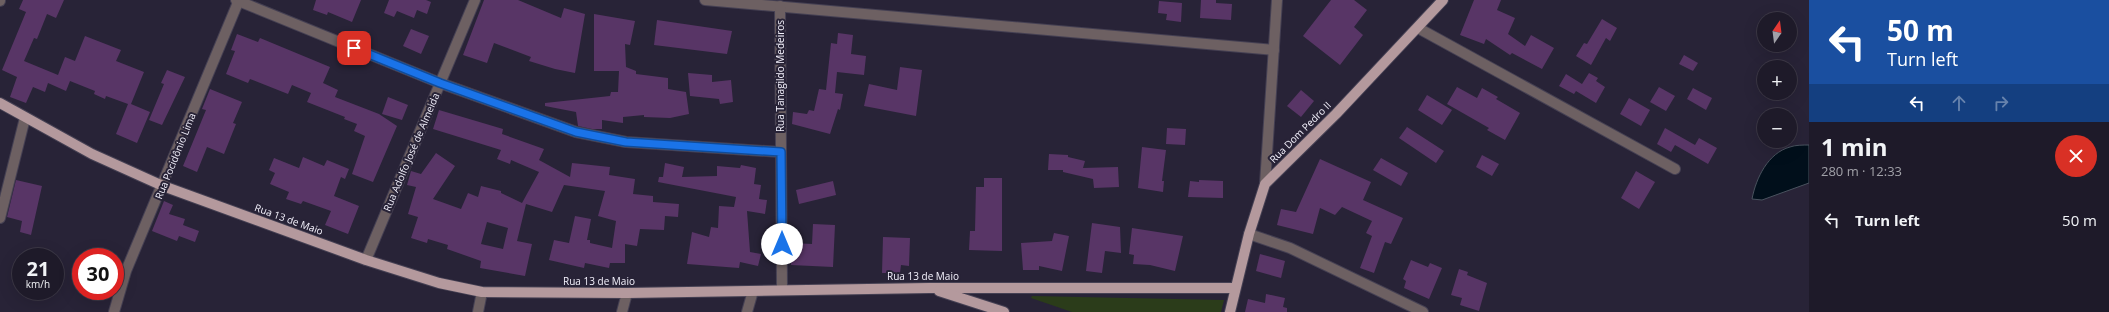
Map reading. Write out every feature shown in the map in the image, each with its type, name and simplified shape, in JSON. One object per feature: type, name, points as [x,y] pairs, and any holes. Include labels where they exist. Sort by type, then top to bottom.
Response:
[{"type":"main road","name":"Rua Dom Pedro II","points":[[1230,312],[1249,234],[1265,184],[1444,0]]},
{"type":"main road","name":"Rua 13 de Maio","points":[[0,103],[92,154],[163,186],[366,260],[439,283],[482,292],[628,293],[929,288],[1236,288]]},
{"type":"main road","points":[[929,288],[1004,312]]},
{"type":"street","points":[[238,0],[440,83],[576,132],[626,142],[781,152]]},
{"type":"street","name":"Rua Pocidônio Lima","points":[[114,312],[126,271],[163,186],[238,0]]},
{"type":"street","name":"Rua Adolfo José de Almeida","points":[[366,260],[474,0]]},
{"type":"street","points":[[705,0],[1274,50]]},
{"type":"street","points":[[1265,184],[1277,0]]},
{"type":"street","name":"Rua Tanagildo Medeiros","points":[[780,6],[782,290]]},
{"type":"street","points":[[1418,28],[1675,169]]},
{"type":"street","points":[[0,218],[25,118]]},
{"type":"street","points":[[1249,234],[1290,248],[1423,312]]},
{"type":"street","points":[[747,312],[753,291]]},
{"type":"street","points":[[478,312],[482,292]]},
{"type":"street","points":[[622,312],[628,293]]},
{"type":"green space","points":[[1032,296],[1224,300],[1221,312],[1072,312],[1031,298]]},
{"type":"water","points":[[1797,145],[1809,145],[1809,183],[1762,200],[1752,199],[1760,175],[1769,161],[1782,150],[1787,148],[1797,148]]},
{"type":"building","points":[[23,0],[64,0],[56,18],[47,14],[37,39],[34,38],[24,61],[58,75],[65,57],[75,61],[85,36],[121,50],[116,61],[144,72],[131,104],[150,112],[137,143],[116,134],[128,104],[106,96],[105,99],[94,94],[95,91],[70,81],[66,91],[48,83],[45,92],[33,87],[26,103],[10,97],[17,77],[2,70],[26,12],[19,9]]},
{"type":"building","points":[[316,0],[361,0],[352,22],[328,12],[327,15],[313,10]]},
{"type":"building","points":[[389,0],[426,0],[431,2],[427,14],[417,10],[414,18],[397,11],[394,17],[384,13]]},
{"type":"building","points":[[484,0],[518,0],[561,18],[564,8],[585,14],[575,73],[529,61],[531,57],[494,43],[487,63],[463,55]]},
{"type":"building","points":[[1201,0],[1216,0],[1216,3],[1232,4],[1231,20],[1200,18]]},
{"type":"building","points":[[1331,0],[1354,0],[1367,10],[1354,27],[1363,35],[1340,65],[1303,36]]},
{"type":"building","points":[[1474,0],[1501,0],[1497,10],[1515,18],[1508,34],[1525,46],[1531,35],[1554,48],[1542,69],[1512,53],[1510,55],[1486,39],[1484,44],[1460,35]]},
{"type":"building","points":[[1159,1],[1182,3],[1181,22],[1166,20],[1167,14],[1158,13]]},
{"type":"building","points":[[594,14],[635,21],[630,45],[625,44],[626,67],[636,71],[636,74],[668,78],[668,89],[686,92],[689,114],[670,118],[644,117],[644,115],[623,117],[623,123],[602,120],[602,129],[592,129],[578,126],[576,112],[545,106],[545,103],[610,96],[611,92],[618,92],[619,71],[594,71]]},
{"type":"building","points":[[1602,19],[1617,28],[1610,41],[1606,38],[1591,65],[1576,56],[1584,43],[1587,44]]},
{"type":"building","points":[[657,20],[732,31],[727,54],[654,45]]},
{"type":"building","points":[[411,29],[429,36],[421,54],[403,46]]},
{"type":"building","points":[[838,33],[853,35],[851,54],[866,56],[864,75],[837,72],[835,93],[843,94],[840,110],[838,109],[830,134],[792,124],[793,112],[807,114],[809,110],[814,111],[819,89],[826,90],[831,43],[837,44]]},
{"type":"building","points":[[237,34],[258,42],[260,38],[330,67],[323,83],[338,90],[335,97],[379,114],[397,126],[373,182],[352,174],[365,136],[354,131],[357,124],[344,119],[345,117],[307,102],[311,93],[292,85],[288,94],[250,79],[248,83],[226,74],[235,51],[231,50]]},
{"type":"building","points":[[1684,55],[1698,63],[1693,71],[1679,64]]},
{"type":"building","points":[[900,67],[922,70],[916,116],[864,106],[869,84],[897,90]]},
{"type":"building","points":[[167,70],[185,77],[162,125],[149,120],[164,84],[161,83]]},
{"type":"building","points":[[688,73],[712,75],[712,82],[731,80],[733,102],[720,104],[719,99],[690,96]]},
{"type":"building","points":[[1589,73],[1598,78],[1596,81],[1605,87],[1596,103],[1576,91],[1574,94],[1559,86],[1566,74],[1582,84]]},
{"type":"building","points":[[1457,87],[1477,98],[1482,88],[1498,97],[1496,99],[1520,113],[1505,140],[1487,130],[1489,128],[1447,104]]},
{"type":"building","points":[[1659,87],[1675,96],[1666,111],[1650,102]]},
{"type":"building","points":[[1693,88],[1712,98],[1706,110],[1687,99]]},
{"type":"building","points":[[210,89],[242,102],[233,123],[236,124],[224,154],[207,147],[197,172],[183,166],[206,110],[202,109]]},
{"type":"building","points":[[1301,90],[1314,101],[1301,117],[1287,106]]},
{"type":"building","points":[[1427,95],[1452,110],[1442,125],[1418,110]]},
{"type":"building","points":[[388,97],[408,105],[402,120],[382,114]]},
{"type":"building","points":[[1629,98],[1650,110],[1641,126],[1620,114]]},
{"type":"building","points":[[439,110],[503,129],[502,134],[544,149],[539,160],[570,177],[572,163],[610,167],[609,175],[635,179],[633,194],[653,196],[653,202],[679,204],[678,217],[665,216],[664,230],[640,229],[637,246],[625,244],[625,263],[610,263],[609,268],[585,263],[584,268],[549,260],[554,240],[569,243],[575,216],[591,219],[587,240],[590,240],[590,243],[612,248],[616,221],[598,216],[605,191],[564,185],[552,212],[526,204],[517,241],[532,244],[525,276],[480,268],[481,261],[447,249],[448,245],[428,239],[427,243],[411,238],[418,217],[408,214],[416,187],[407,185],[411,171],[421,174],[436,153],[455,166],[433,199],[461,209],[468,193],[478,197],[481,186],[501,191],[501,193],[522,203],[539,172],[511,160],[510,164],[497,159],[501,150],[433,129]],"holes":[[[487,222],[508,228],[503,249],[481,244]]]},
{"type":"building","points":[[1407,127],[1444,151],[1436,163],[1399,138]]},
{"type":"building","points":[[1167,128],[1186,129],[1185,145],[1166,144]]},
{"type":"building","points":[[1665,128],[1695,145],[1699,138],[1717,148],[1708,164],[1675,145],[1671,152],[1657,144]]},
{"type":"building","points":[[1142,147],[1166,150],[1162,181],[1164,181],[1163,192],[1138,188]]},
{"type":"building","points":[[1049,154],[1068,155],[1068,157],[1085,161],[1083,168],[1118,167],[1119,187],[1094,188],[1093,179],[1063,172],[1063,170],[1048,170]]},
{"type":"building","points":[[1482,155],[1499,164],[1492,176],[1476,167]]},
{"type":"building","points":[[303,157],[324,166],[327,160],[349,169],[345,179],[341,177],[334,196],[359,206],[348,234],[325,225],[331,211],[303,201],[301,204],[286,199],[289,192],[270,184],[275,173],[269,170],[274,158],[299,168]]},
{"type":"building","points":[[1381,158],[1408,173],[1401,186],[1373,170]]},
{"type":"building","points":[[1320,159],[1371,182],[1363,200],[1403,218],[1391,244],[1385,242],[1374,273],[1360,268],[1372,236],[1366,233],[1372,221],[1342,207],[1335,215],[1320,208],[1313,234],[1277,225],[1281,209],[1296,212]]},
{"type":"building","points":[[665,163],[684,167],[682,177],[717,176],[717,166],[740,168],[741,165],[756,168],[754,184],[761,185],[759,199],[767,200],[765,214],[747,211],[750,252],[761,254],[758,266],[740,262],[739,268],[687,264],[692,232],[709,237],[711,227],[718,228],[719,206],[734,207],[736,197],[658,182],[659,177],[663,177]]},
{"type":"building","points":[[1636,171],[1655,182],[1639,209],[1621,198]]},
{"type":"building","points":[[984,178],[1002,178],[1002,251],[969,250],[970,231],[975,231],[976,187],[984,187]]},
{"type":"building","points":[[16,180],[42,186],[31,235],[20,232],[22,221],[7,217]]},
{"type":"building","points":[[1199,180],[1223,181],[1223,198],[1188,197],[1190,181],[1199,182]]},
{"type":"building","points":[[833,181],[836,195],[799,204],[796,190]]},
{"type":"building","points":[[164,201],[173,205],[169,214],[185,219],[183,225],[199,231],[195,242],[179,236],[177,241],[152,231]]},
{"type":"building","points":[[1092,223],[1120,227],[1121,253],[1105,251],[1102,273],[1086,271]]},
{"type":"building","points":[[813,224],[835,225],[833,267],[791,265],[792,243],[812,244]]},
{"type":"building","points":[[1132,228],[1183,236],[1175,271],[1150,265],[1133,264],[1134,255],[1129,254]]},
{"type":"building","points":[[1054,233],[1069,236],[1062,271],[1039,266],[1039,270],[1023,270],[1021,243],[1052,241]]},
{"type":"building","points":[[883,237],[910,238],[909,266],[901,265],[900,273],[882,273]]},
{"type":"building","points":[[1260,254],[1285,261],[1281,278],[1256,271]]},
{"type":"building","points":[[1411,260],[1428,267],[1430,263],[1442,268],[1429,299],[1404,288],[1406,281],[1403,279]]},
{"type":"building","points":[[1459,269],[1468,272],[1467,275],[1487,283],[1479,311],[1460,305],[1462,298],[1451,295]]},
{"type":"building","points":[[1266,294],[1285,298],[1283,307],[1287,308],[1287,312],[1245,312],[1248,299],[1265,303]]},
{"type":"route","points":[[354,48],[440,83],[576,132],[626,142],[781,152],[782,244]]}]
